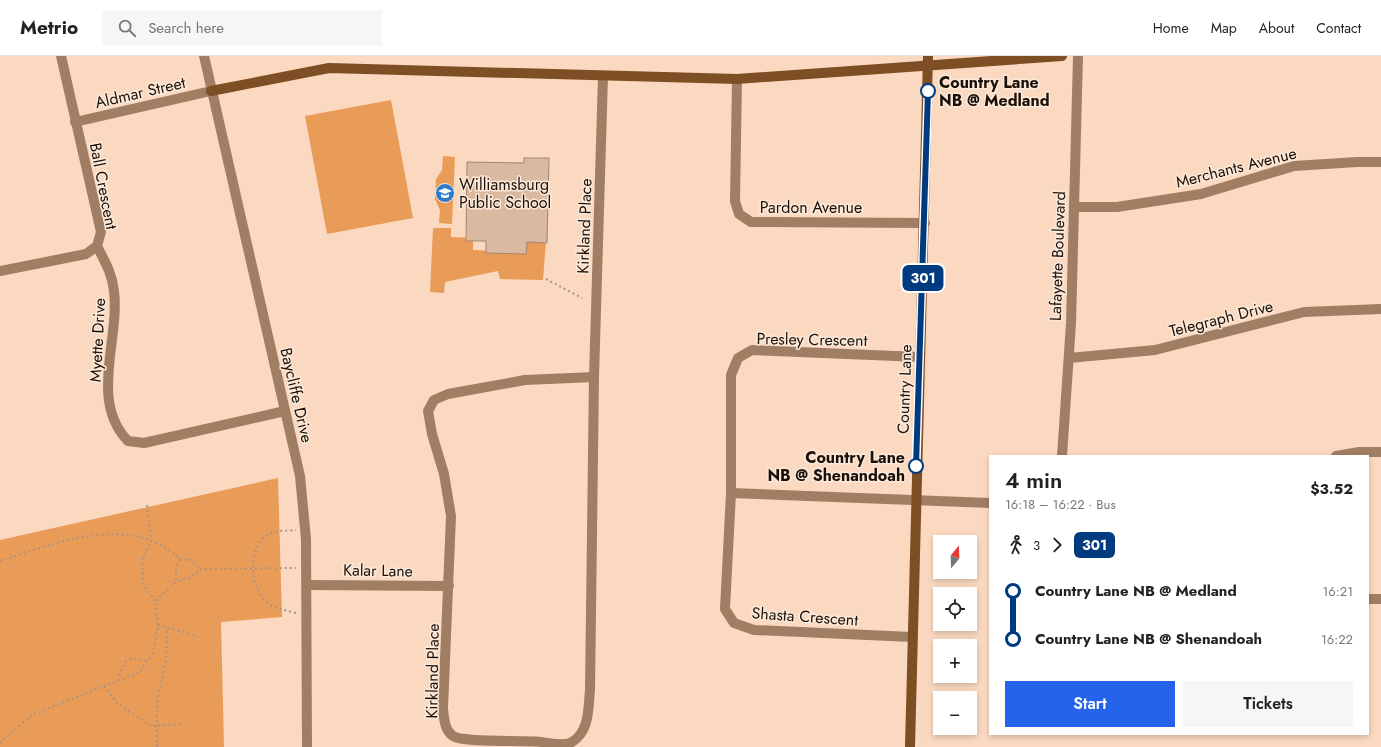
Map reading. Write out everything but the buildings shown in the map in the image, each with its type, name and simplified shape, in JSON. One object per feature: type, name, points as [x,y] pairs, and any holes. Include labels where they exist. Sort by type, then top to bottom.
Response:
[{"type":"street","name":"Ball Crescent","points":[[0,271],[86,254],[97,246],[101,232],[61,56]]},
{"type":"street","name":"Baycliffe Drive","points":[[204,56],[300,476],[307,568],[307,747]]},
{"type":"street","points":[[211,91],[329,68],[737,79],[928,61],[1062,56]]},
{"type":"street","name":"Lafayette Boulevard","points":[[1062,455],[1069,358],[1078,56]]},
{"type":"street","name":"Country Lane","points":[[910,747],[915,499],[925,223],[928,61]]},
{"type":"street","name":"Kirkland Place","points":[[594,377],[525,380],[448,394],[434,400],[428,411],[432,434],[444,474],[451,516],[443,708],[444,721],[448,730],[453,736],[464,740],[509,740],[563,745],[572,742],[584,730],[587,721],[590,690],[594,377],[603,76]]},
{"type":"street","name":"Pardon Avenue","points":[[737,79],[735,201],[739,214],[751,222],[925,223]]},
{"type":"street","name":"Aldmar Street","points":[[75,122],[211,91]]},
{"type":"street","name":"Merchants Avenue","points":[[1074,207],[1117,207],[1201,194],[1294,166],[1381,162]]},
{"type":"street","name":"Myette Drive","points":[[97,246],[110,269],[114,292],[114,321],[108,366],[109,395],[112,414],[119,432],[128,441],[144,442],[285,411]]},
{"type":"street","name":"Telegraph Drive","points":[[1069,358],[1155,350],[1304,312],[1381,309]]},
{"type":"street","name":"Presley Crescent","points":[[731,493],[731,375],[738,358],[752,350],[920,357]]},
{"type":"street","points":[[1342,455],[1359,452],[1381,452]]},
{"type":"street","points":[[731,493],[989,503]]},
{"type":"street","name":"Shasta Crescent","points":[[731,493],[725,609],[734,623],[754,630],[912,637]]},
{"type":"street","name":"Kalar Lane","points":[[307,585],[449,586]]},
{"type":"street","points":[[1369,599],[1381,599]]},
{"type":"path","points":[[546,279],[582,298]]},
{"type":"path","points":[[0,743],[32,715],[139,672],[153,654],[158,625],[155,602],[142,584],[142,560],[151,540],[147,505]]},
{"type":"path","points":[[305,528],[269,534],[257,546],[253,569],[257,587],[266,601],[276,608],[307,615]]},
{"type":"path","points":[[0,561],[47,546],[84,537],[122,534],[151,540],[170,549],[180,559],[192,560],[201,569]]},
{"type":"path","points":[[176,582],[176,568],[180,559]]},
{"type":"path","points":[[155,602],[176,582],[191,577],[201,569],[307,568]]},
{"type":"path","points":[[158,625],[197,636]]},
{"type":"path","points":[[157,747],[157,701],[166,660],[167,628]]},
{"type":"path","points":[[119,676],[125,662],[133,658],[148,661]]},
{"type":"path","points":[[104,686],[117,703],[151,726],[182,724]]},
{"type":"shaded area","points":[[391,100],[413,218],[327,234],[305,116]]},
{"type":"shaded area","points":[[443,156],[455,157],[452,224],[439,223],[440,210],[435,199],[436,179],[442,170]]},
{"type":"shaded area","points":[[433,228],[451,228],[451,237],[473,238],[473,250],[521,252],[522,240],[546,241],[543,280],[500,279],[498,271],[445,282],[444,293],[430,292]]},
{"type":"shaded area","points":[[278,478],[282,617],[221,622],[224,747],[0,747],[0,540]]},
{"type":"bus line","name":"301","points":[[916,466],[925,223],[928,91]]},
{"type":"place","name":"Country Lane NB @ Medland","points":[[928,91]]},
{"type":"place","name":"Williamsburg Public School","points":[[445,193]]},
{"type":"place","name":"Country Lane NB @ Shenandoah","points":[[916,466]]}]
